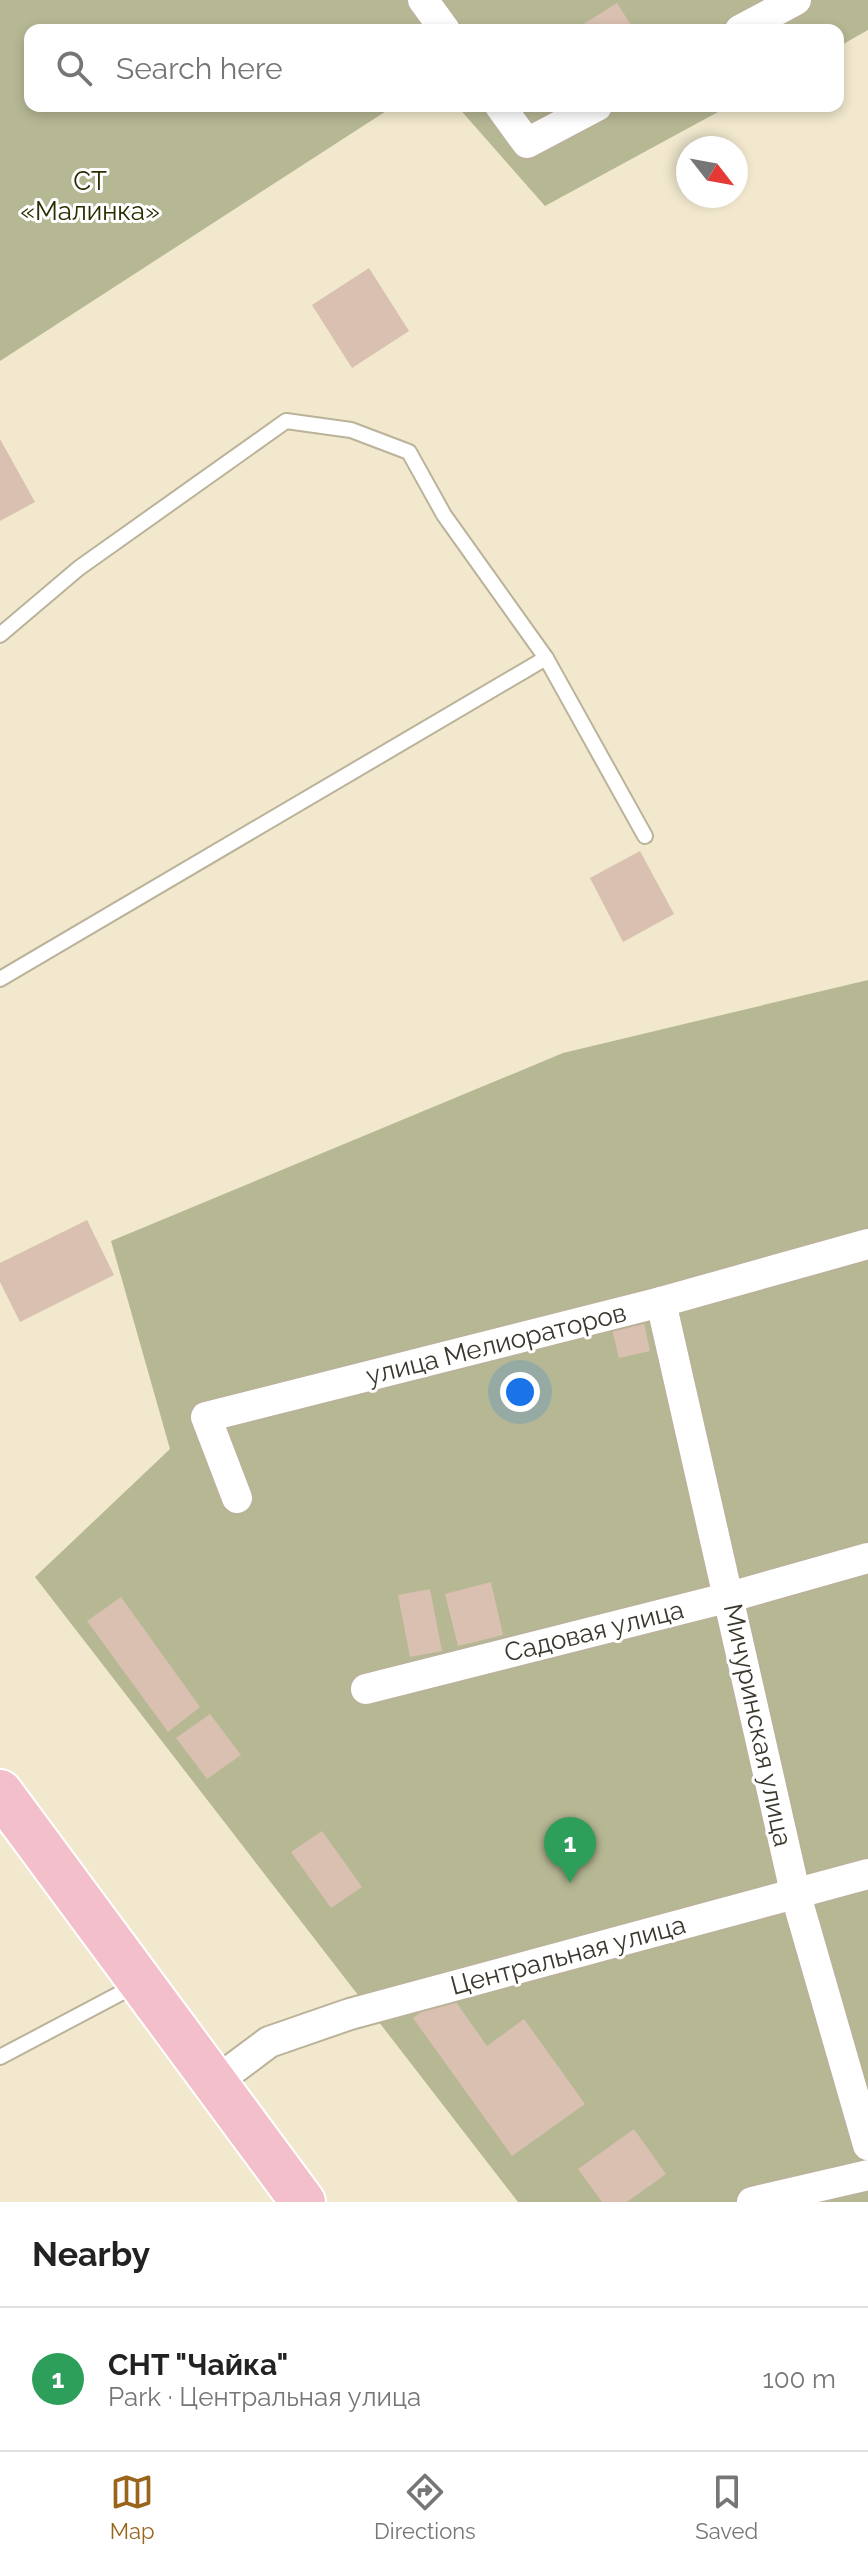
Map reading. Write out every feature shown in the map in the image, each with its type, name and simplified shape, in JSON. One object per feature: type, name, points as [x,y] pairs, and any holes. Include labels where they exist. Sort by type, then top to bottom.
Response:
[{"type":"main road","points":[[0,1792],[303,2202]]},
{"type":"street","points":[[423,0],[441,24]]},
{"type":"street","points":[[751,24],[796,0]]},
{"type":"street","points":[[504,112],[527,143],[586,112]]},
{"type":"street","name":"улица Мелиораторов","points":[[237,1498],[206,1417],[661,1302],[868,1244]]},
{"type":"street","name":"Мичуринская улица","points":[[661,1302],[795,1892],[868,2145]]},
{"type":"street","name":"Садовая улица","points":[[366,1689],[730,1597],[868,1558]]},
{"type":"street","name":"Центральная улица","points":[[214,2083],[269,2042],[350,2014],[868,1874]]},
{"type":"street","points":[[752,2202],[868,2175]]},
{"type":"lane","points":[[0,635],[79,568],[286,421],[351,430],[409,452],[444,515],[546,658],[645,836]]},
{"type":"lane","points":[[0,979],[546,658]]},
{"type":"lane","points":[[0,2057],[142,1982]]},
{"type":"green space","name":"CТ «Малинка»","points":[[0,0],[868,0],[868,30],[844,44],[844,24],[24,24],[24,112],[385,112],[0,361]]},
{"type":"green space","points":[[462,112],[718,112],[545,206]]},
{"type":"green space","points":[[868,980],[868,2202],[518,2202],[35,1577],[170,1449],[111,1241],[563,1053]]},
{"type":"building","points":[[617,3],[630,24],[584,24]]},
{"type":"building","points":[[369,268],[409,331],[352,368],[312,305]]},
{"type":"building","points":[[0,439],[35,502],[0,521]]},
{"type":"building","points":[[640,851],[674,914],[623,942],[590,878]]},
{"type":"building","points":[[87,1220],[114,1275],[20,1322],[0,1282],[0,1263]]},
{"type":"building","points":[[642,1314],[650,1351],[619,1358],[610,1321]]},
{"type":"building","points":[[491,1582],[503,1635],[458,1646],[445,1594]]},
{"type":"building","points":[[430,1589],[442,1651],[410,1657],[398,1595]]},
{"type":"building","points":[[121,1597],[200,1707],[168,1732],[87,1621]]},
{"type":"building","points":[[210,1714],[241,1755],[207,1779],[176,1738]]},
{"type":"building","points":[[322,1831],[362,1887],[331,1908],[291,1852]]},
{"type":"building","points":[[449,1992],[487,2046],[524,2019],[585,2104],[512,2156],[413,2018]]},
{"type":"building","points":[[634,2129],[666,2174],[627,2202],[602,2202],[578,2169]]},
{"type":"place","name":"СНТ \"Чайка\"","points":[[570,1883]]}]
